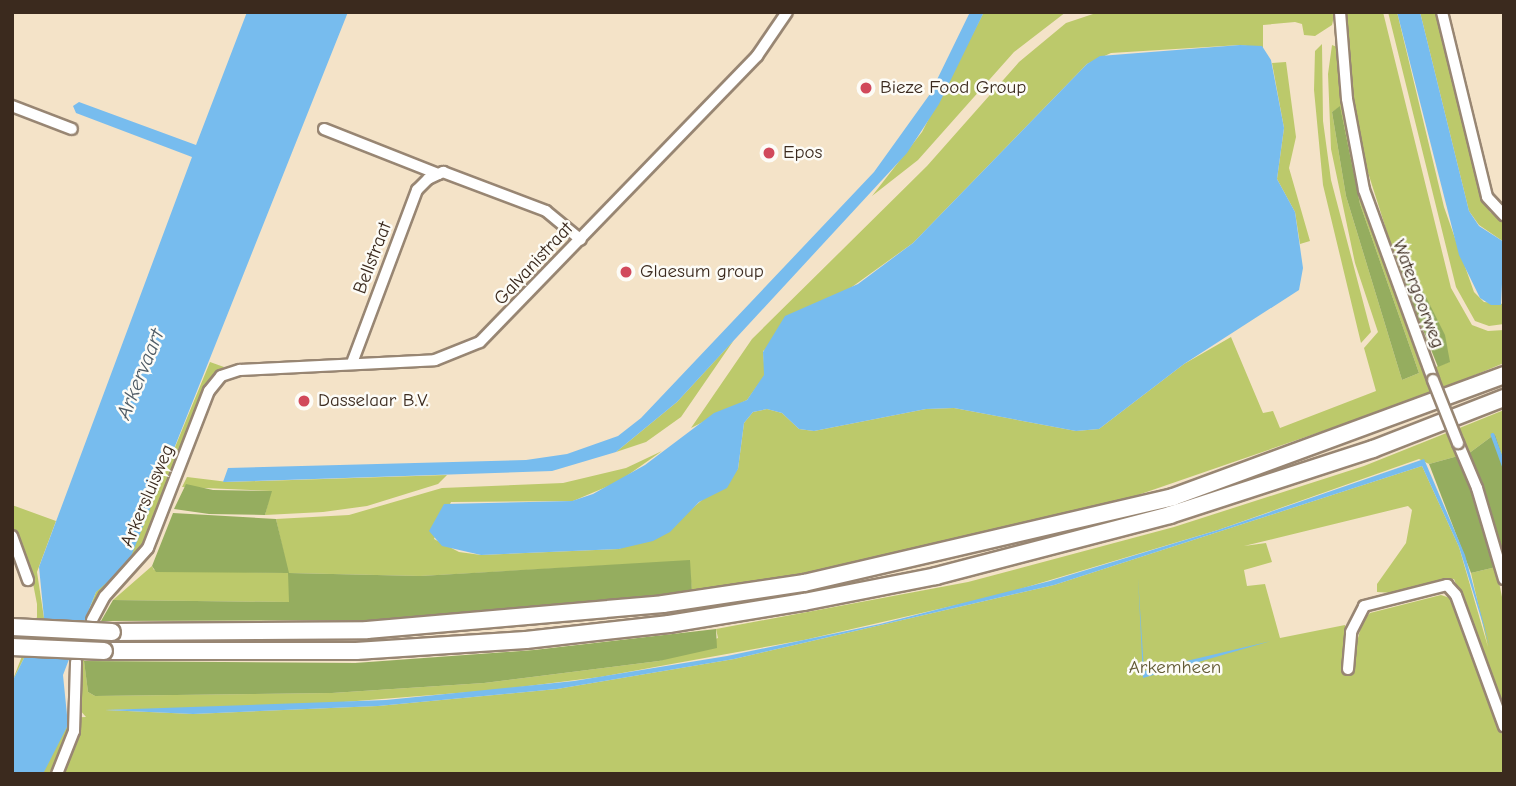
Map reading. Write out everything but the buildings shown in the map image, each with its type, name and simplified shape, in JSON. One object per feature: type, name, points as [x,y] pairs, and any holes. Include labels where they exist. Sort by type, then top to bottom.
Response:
[{"type":"highway","points":[[12,627],[112,632],[367,630],[585,613],[804,583],[1173,496],[1504,375]]},
{"type":"highway","points":[[12,647],[104,651],[356,651],[526,639],[670,624],[804,602],[962,570],[1170,515],[1373,449],[1504,398]]},
{"type":"street","name":"Galvanistraat","points":[[221,376],[240,370],[435,360],[480,342],[757,56],[787,12]]},
{"type":"street","name":"Watergoorweg","points":[[1340,12],[1350,120],[1364,190],[1433,380],[1477,488],[1504,579]]},
{"type":"street","points":[[1443,12],[1487,197],[1504,215]]},
{"type":"street","points":[[12,106],[72,129]]},
{"type":"street","points":[[324,129],[438,174],[443,172],[546,211],[580,240]]},
{"type":"street","name":"Bellstraat","points":[[352,363],[417,190],[438,174]]},
{"type":"street","name":"Arkersluisweg","points":[[92,620],[105,596],[148,548],[209,391],[221,376]]},
{"type":"street","points":[[12,536],[28,580]]},
{"type":"street","points":[[1348,669],[1351,632],[1364,606],[1447,585],[1456,595],[1504,726]]},
{"type":"street","points":[[57,774],[74,731],[76,662]]},
{"type":"green space","points":[[984,12],[1066,12],[1014,52],[918,160],[872,196],[922,132]]},
{"type":"green space","points":[[1099,12],[1335,12],[1332,25],[1315,36],[1304,35],[1302,24],[1295,22],[1263,25],[1263,48],[1240,45],[1111,53],[1087,64],[913,243],[763,351],[765,375],[747,400],[691,428],[752,339],[927,166],[1019,62],[1066,23]]},
{"type":"green space","points":[[1343,12],[1383,12],[1451,288],[1472,325],[1488,331],[1504,330],[1504,363],[1441,389],[1433,368],[1449,362],[1411,267],[1399,270],[1358,141]]},
{"type":"green space","points":[[1388,12],[1397,12],[1444,207],[1474,292],[1484,302],[1504,304],[1504,324],[1489,326],[1475,321],[1456,287]]},
{"type":"green space","points":[[1420,12],[1437,12],[1481,192],[1490,212],[1504,222],[1504,242],[1479,225],[1469,211]]},
{"type":"green space","points":[[1322,44],[1323,121],[1331,180],[1371,332],[1361,343],[1323,185],[1314,90],[1315,51]]},
{"type":"green space","points":[[1332,45],[1337,47],[1361,192],[1433,393],[1106,506],[920,553],[692,592],[689,561],[420,576],[289,573],[289,602],[113,600],[152,566],[154,570],[288,573],[276,519],[349,515],[442,488],[563,483],[626,468],[662,451],[618,482],[573,501],[451,502],[434,539],[459,552],[481,555],[619,549],[688,512],[738,469],[744,423],[753,412],[767,409],[782,413],[799,429],[814,431],[926,409],[954,408],[1076,431],[1099,429],[1184,364],[1231,337],[1263,413],[1273,411],[1280,428],[1376,391],[1364,348],[1378,332],[1355,263],[1331,149],[1328,74]],"holes":[[[1340,107],[1360,204],[1419,373],[1402,380],[1346,196],[1332,112]]]},
{"type":"green space","points":[[1286,62],[1296,137],[1289,168],[1310,241],[1300,244],[1295,212],[1277,179],[1284,128],[1272,63]]},
{"type":"green space","points":[[1340,106],[1360,204],[1419,373],[1402,380],[1346,196],[1332,112]]},
{"type":"green space","points":[[1411,267],[1445,335],[1450,362],[1438,367],[1399,270]]},
{"type":"green space","points":[[734,340],[681,417],[646,442],[616,452],[677,402]]},
{"type":"green space","points":[[210,362],[224,367],[210,383],[139,556],[85,620],[96,592],[159,486]]},
{"type":"green space","points":[[1504,410],[1504,461],[1495,434],[1468,454],[1457,429]]},
{"type":"green space","name":"Arkemheen","points":[[1449,432],[1458,456],[1429,464],[1419,459],[1218,530],[1000,595],[804,640],[600,677],[496,690],[293,706],[105,710],[193,714],[378,706],[557,689],[734,659],[1054,585],[1422,466],[1459,547],[1488,647],[1471,573],[1496,567],[1504,607],[1504,715],[1454,579],[1394,593],[1377,592],[1377,584],[1406,543],[1412,510],[1408,506],[1244,546],[1266,543],[1272,562],[1244,570],[1247,586],[1265,584],[1280,638],[1345,625],[1346,638],[1358,638],[1363,620],[1370,613],[1441,595],[1453,599],[1504,740],[1504,774],[12,774],[12,720],[86,717],[79,709],[79,660],[84,660],[88,692],[95,696],[332,693],[484,683],[659,661],[718,638],[716,629],[968,582],[1174,527],[1364,466]]},
{"type":"green space","points":[[1495,434],[1504,461],[1504,561],[1482,484],[1468,454]]},
{"type":"green space","points":[[1458,456],[1496,567],[1471,573],[1429,464]]},
{"type":"green space","points":[[447,475],[438,484],[367,506],[323,512],[265,515],[271,491],[182,487],[187,477],[228,482]]},
{"type":"green space","points":[[186,484],[213,490],[272,491],[265,515],[209,514],[174,509]]},
{"type":"green space","points":[[12,505],[56,521],[37,572],[44,618],[12,682],[37,617],[37,604],[29,563],[12,529]]},
{"type":"green space","points":[[173,513],[276,519],[289,573],[420,576],[690,560],[692,592],[553,609],[380,620],[101,621],[113,600],[289,602],[288,573],[156,572],[152,566]]},
{"type":"green space","points":[[716,629],[717,648],[659,661],[484,683],[332,693],[95,696],[88,692],[84,661],[355,663],[534,650]]},
{"type":"water","name":"Arkervaart","points":[[247,12],[348,12],[128,564],[96,592],[68,662],[63,675],[68,725],[43,774],[12,774],[12,682],[44,618],[39,567],[192,157],[76,113],[73,106],[79,102],[196,145]]},
{"type":"water","points":[[970,12],[984,12],[939,104],[907,153],[677,402],[616,452],[552,471],[223,482],[228,468],[526,460],[567,454],[618,436],[641,418],[874,172],[930,94]]},
{"type":"water","points":[[1397,12],[1420,12],[1469,211],[1479,226],[1504,242],[1501,305],[1491,305],[1480,298],[1459,255]]},
{"type":"water","points":[[1240,45],[1262,46],[1271,60],[1284,128],[1277,179],[1295,212],[1303,268],[1299,290],[1184,364],[1099,429],[1076,431],[954,408],[926,409],[814,431],[799,429],[782,413],[767,409],[753,412],[744,423],[738,469],[727,488],[699,502],[670,532],[653,541],[619,549],[481,555],[442,546],[429,531],[444,504],[572,501],[593,494],[645,465],[714,413],[747,400],[764,375],[763,352],[785,316],[858,284],[913,243],[1087,64],[1100,56]]},
{"type":"water","points":[[1424,459],[1465,555],[1490,647],[1459,547],[1422,466],[1054,585],[734,659],[557,689],[378,706],[193,714],[105,710],[386,700],[574,681],[727,656],[880,624],[1050,581],[1218,530]]},
{"type":"water","points":[[1138,577],[1144,671],[1271,641],[1143,678]]},
{"type":"waterway","points":[[1493,435],[1504,466]]},
{"type":"place","name":"Bieze Food Group","points":[[866,88]]},
{"type":"place","name":"Epos","points":[[769,153]]},
{"type":"place","name":"Glaesum group","points":[[626,272]]},
{"type":"place","name":"Dasselaar B.V.","points":[[304,401]]}]
